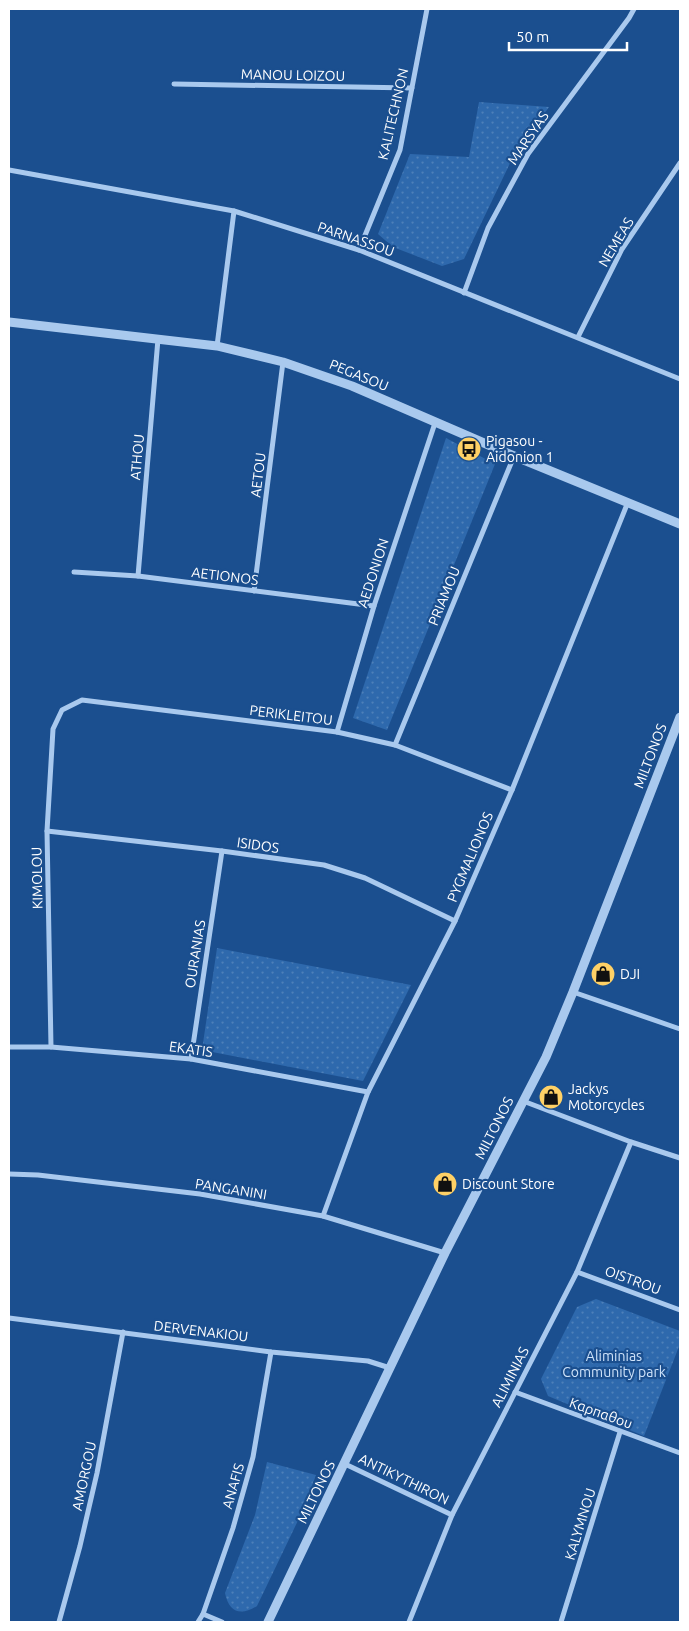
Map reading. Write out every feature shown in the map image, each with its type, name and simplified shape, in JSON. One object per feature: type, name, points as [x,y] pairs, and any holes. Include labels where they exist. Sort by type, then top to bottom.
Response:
[{"type":"street","name":"KALITECHNON","points":[[359,250],[400,150],[428,9]]},
{"type":"street","name":"MARSYAS","points":[[464,293],[489,225],[528,154],[634,9]]},
{"type":"street","name":"MANOU LOIZOU","points":[[174,84],[412,88]]},
{"type":"street","name":"NEMEAS","points":[[578,338],[622,250],[680,163]]},
{"type":"street","name":"PARNASSOU","points":[[9,170],[234,211],[359,250],[680,379]]},
{"type":"street","points":[[217,346],[234,211]]},
{"type":"street","name":"PEGASOU","points":[[9,322],[217,346],[283,362],[352,386],[435,423],[680,524]]},
{"type":"street","name":"ATHOU","points":[[138,576],[158,339]]},
{"type":"street","name":"AETOU","points":[[254,591],[283,362]]},
{"type":"street","name":"AEDONION","points":[[337,732],[374,606],[435,423]]},
{"type":"street","name":"PRIAMOU","points":[[395,745],[514,456]]},
{"type":"street","name":"PYGMALIONOS","points":[[323,1216],[368,1092],[455,921],[512,790],[628,502]]},
{"type":"street","name":"AETIONOS","points":[[74,572],[138,576],[374,606]]},
{"type":"street","name":"PERIKLEITOU","points":[[62,710],[82,700],[337,732],[395,745],[512,790]]},
{"type":"street","name":"KIMOLOU","points":[[51,1047],[47,831],[53,729],[62,710]]},
{"type":"street","name":"MILTONOS","points":[[268,1622],[444,1253],[546,1057],[680,717]]},
{"type":"street","name":"ISIDOS","points":[[47,831],[324,865],[365,878],[455,921]]},
{"type":"street","name":"OURANIAS","points":[[191,1059],[222,851]]},
{"type":"street","points":[[572,992],[680,1029]]},
{"type":"street","name":"EKATIS","points":[[9,1047],[51,1047],[191,1059],[368,1092]]},
{"type":"street","points":[[523,1102],[680,1158]]},
{"type":"street","name":"ALIMINIAS","points":[[409,1622],[452,1515],[577,1272],[631,1142]]},
{"type":"street","name":"PANGANINI","points":[[9,1174],[38,1175],[200,1194],[323,1216],[444,1253]]},
{"type":"street","name":"OISTROU","points":[[577,1272],[680,1310]]},
{"type":"street","name":"DERVENAKIOU","points":[[9,1318],[271,1352],[368,1362],[390,1368]]},
{"type":"street","name":"AMORGOU","points":[[59,1622],[80,1546],[97,1473],[123,1332]]},
{"type":"street","name":"ANAFIS","points":[[198,1622],[203,1614],[233,1528],[253,1457],[271,1352]]},
{"type":"street","name":"Καρπαθου","points":[[514,1392],[680,1454]]},
{"type":"street","name":"KALYMNOU","points":[[561,1622],[620,1432]]},
{"type":"street","name":"ANTIKYTHIRON","points":[[345,1464],[452,1515]]},
{"type":"street","points":[[203,1614],[222,1622]]},
{"type":"green space","points":[[479,102],[549,107],[512,159],[464,259],[442,266],[393,247],[378,234],[410,154],[469,157]]},
{"type":"green space","points":[[446,438],[495,464],[387,730],[353,718]]},
{"type":"green space","points":[[217,948],[411,985],[363,1081],[202,1050]]},
{"type":"green space","name":"Aliminias Community park","points":[[596,1299],[680,1331],[680,1344],[644,1436],[548,1396],[541,1379],[577,1307]]},
{"type":"green space","points":[[267,1462],[316,1475],[304,1508],[257,1606],[241,1612],[236,1611],[229,1605],[225,1593],[255,1515]]},
{"type":"place","name":"Pigasou - Aidonion 1","points":[[469,449]]},
{"type":"place","name":"DJI","points":[[603,974]]},
{"type":"place","name":"Jackys Motorcycles","points":[[551,1097]]},
{"type":"place","name":"Discount Store","points":[[445,1184]]}]
